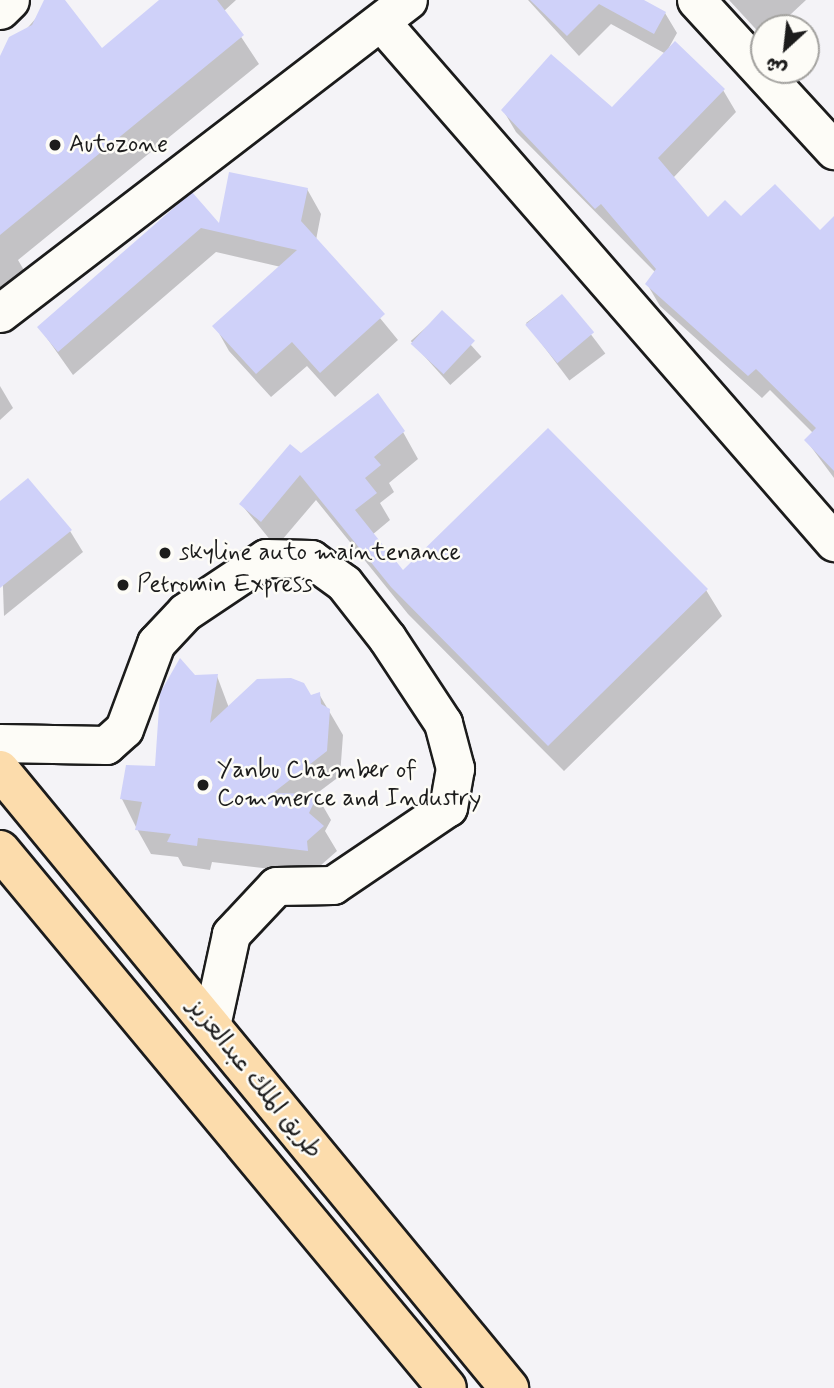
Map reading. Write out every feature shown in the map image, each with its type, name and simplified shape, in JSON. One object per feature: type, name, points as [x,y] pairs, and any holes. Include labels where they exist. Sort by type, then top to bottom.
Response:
[{"type":"highway","name":"طريق الملك عبدالعزيز","points":[[0,770],[509,1388]]},
{"type":"highway","name":"طريق الملك عبدالعزيز","points":[[0,850],[447,1388]]},
{"type":"street","points":[[0,10],[10,0]]},
{"type":"street","points":[[696,0],[834,150]]},
{"type":"street","points":[[0,313],[394,11],[834,542]]},
{"type":"street","points":[[0,743],[106,745],[124,729],[156,643],[185,612],[266,558],[311,559],[344,583],[387,638],[443,723],[455,768],[449,807],[333,885],[276,886],[231,934],[211,1026]]},
{"type":"building","name":"Autozone","points":[[44,0],[65,0],[102,48],[159,0],[217,0],[244,35],[0,235],[0,56],[9,37],[32,25]]},
{"type":"building","points":[[530,0],[644,0],[666,12],[654,34],[599,4],[567,36]]},
{"type":"building","points":[[675,41],[725,89],[658,158],[708,217],[725,200],[741,216],[775,184],[820,230],[834,216],[834,471],[804,440],[816,428],[756,369],[748,376],[645,284],[656,269],[601,204],[595,209],[501,110],[551,54],[612,107]]},
{"type":"building","points":[[229,172],[308,188],[301,221],[385,314],[320,373],[292,342],[256,374],[212,326],[297,250],[201,228],[58,352],[37,327],[192,192],[219,223]]},
{"type":"building","points":[[562,294],[594,332],[557,363],[525,325]]},
{"type":"building","points":[[442,310],[475,341],[444,374],[411,344]]},
{"type":"building","points":[[378,393],[405,431],[374,457],[381,465],[365,478],[377,493],[355,510],[403,570],[548,428],[708,589],[548,746],[391,587],[300,475],[261,522],[239,504],[290,444],[301,453]]},
{"type":"building","points":[[28,478],[72,530],[0,588],[0,501]]},
{"type":"building","points":[[180,658],[195,675],[218,674],[210,723],[257,679],[291,678],[304,683],[311,695],[320,692],[321,704],[330,709],[327,751],[273,793],[318,794],[309,813],[324,826],[307,841],[308,851],[198,838],[197,846],[167,842],[171,834],[135,830],[142,802],[120,799],[126,765],[155,766],[160,693]]},
{"type":"place","name":"Autozone","points":[[55,145]]},
{"type":"place","name":"skyline auto maintenance","points":[[165,553]]},
{"type":"place","name":"Petromin Express","points":[[123,585]]},
{"type":"place","name":"Yanbu Chamber of Commerce and Industry","points":[[203,785]]}]
